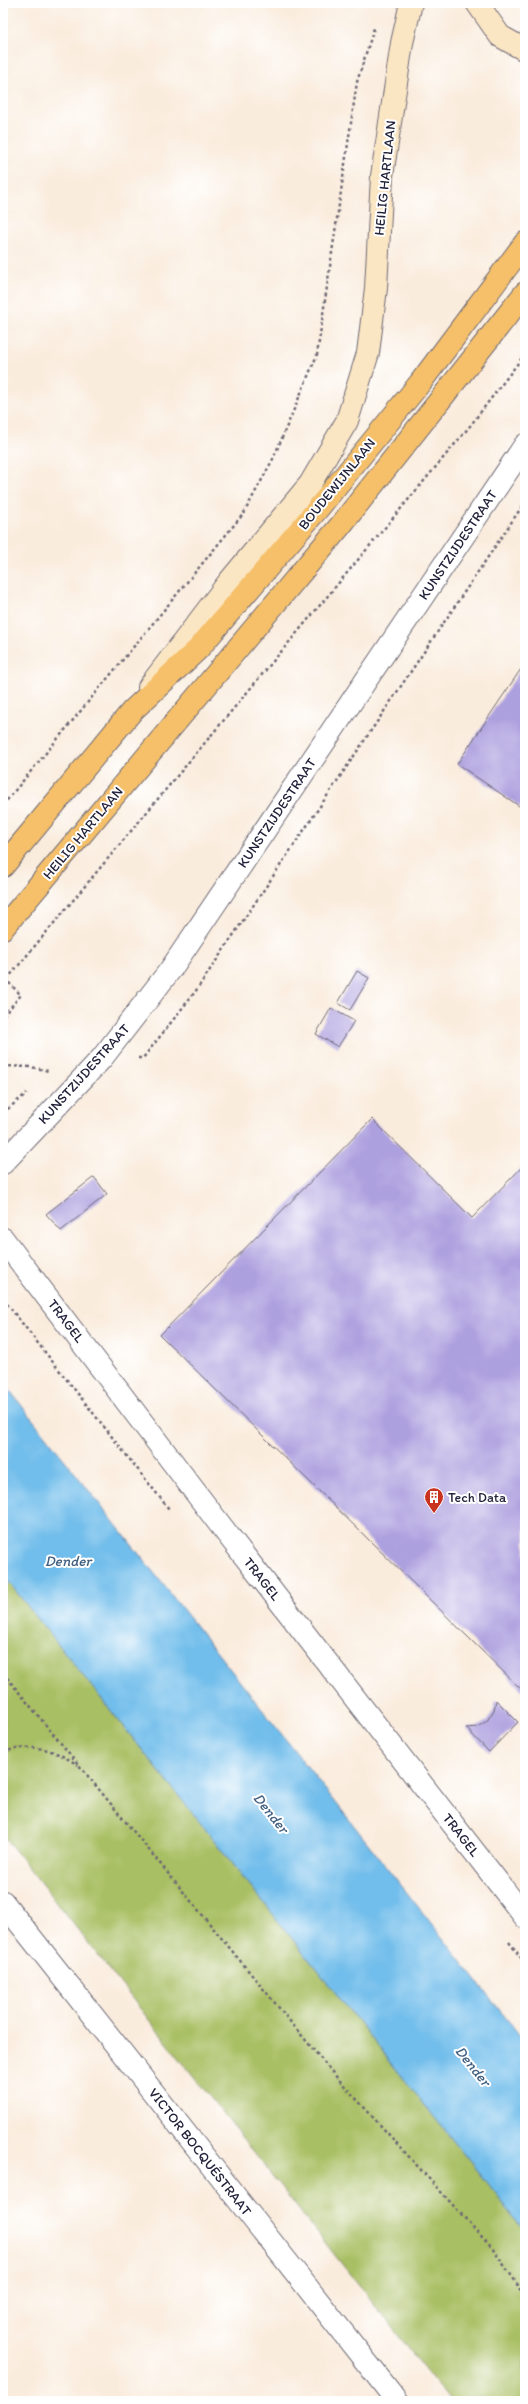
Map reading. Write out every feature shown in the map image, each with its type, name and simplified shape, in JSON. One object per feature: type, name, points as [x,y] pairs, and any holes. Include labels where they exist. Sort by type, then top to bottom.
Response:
[{"type":"main road","name":"HEILIG HARTLAAN","points":[[368,353],[376,288],[382,176],[402,43],[411,3]]},
{"type":"main road","points":[[477,3],[500,36],[525,50]]},
{"type":"main road","name":"BOUDEWIJNLAAN","points":[[132,711],[198,649],[320,506],[420,383],[525,243]]},
{"type":"main road","name":"BOUDEWIJNLAAN","points":[[162,737],[341,524],[525,293]]},
{"type":"main road","name":"BOUDEWIJNLAAN","points":[[132,711],[183,641],[310,484],[347,421],[368,353]]},
{"type":"main road","points":[[3,866],[132,711]]},
{"type":"main road","name":"HEILIG HARTLAAN","points":[[3,928],[162,737]]},
{"type":"street","name":"KUNSTZIJDESTRAAT","points":[[3,1163],[102,1058],[171,969],[525,445]]},
{"type":"street","name":"TRAGEL","points":[[3,1239],[218,1522],[525,1917]]},
{"type":"street","name":"VICTOR BOCQUÉSTRAAT","points":[[3,1902],[398,2401]]},
{"type":"path","points":[[3,805],[244,512],[273,459],[317,355],[358,82],[375,24]]},
{"type":"path","points":[[3,984],[470,426],[525,354]]},
{"type":"path","points":[[3,1016],[21,995],[6,980]]},
{"type":"path","points":[[3,1066],[31,1066],[52,1071]]},
{"type":"path","points":[[3,1673],[331,2071],[492,2248],[525,2295]]},
{"type":"path","points":[[3,1752],[19,1747],[39,1747],[56,1751],[80,1766]]},
{"type":"green space","points":[[3,1575],[525,2231],[525,2401],[450,2401],[3,1835]]},
{"type":"water","name":"Dender","points":[[3,1382],[525,2042],[525,2231],[3,1575]]},
{"type":"building","points":[[525,663],[525,810],[457,764]]},
{"type":"building","points":[[357,971],[369,978],[350,1010],[338,1003]]},
{"type":"building","points":[[331,1008],[354,1021],[338,1047],[316,1034]]},
{"type":"building","name":"Tech Data","points":[[372,1119],[472,1218],[525,1164],[525,1693],[160,1335]]},
{"type":"building","points":[[94,1177],[107,1194],[61,1231],[46,1214]]},
{"type":"building","points":[[496,1700],[518,1722],[489,1752],[466,1728],[477,1727],[487,1721],[494,1710]]},
{"type":"place","name":"Tech Data","points":[[434,1514]]}]
